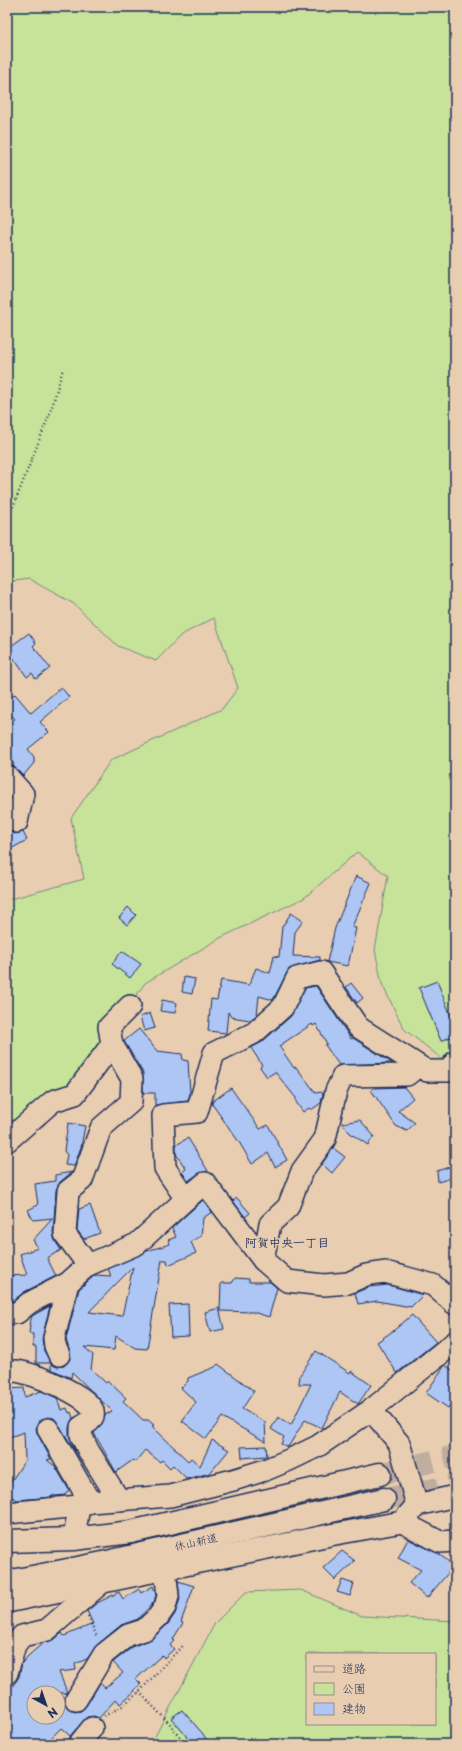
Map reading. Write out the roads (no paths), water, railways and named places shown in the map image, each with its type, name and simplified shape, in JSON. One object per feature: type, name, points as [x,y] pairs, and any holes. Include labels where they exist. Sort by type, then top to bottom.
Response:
[{"type":"highway","points":[[7,1541],[74,1539],[131,1532],[380,1474]]},
{"type":"highway","name":"休山新道","points":[[7,1582],[103,1563],[384,1499]]},
{"type":"street","points":[[7,776],[23,794],[17,822]]},
{"type":"street","points":[[186,1199],[166,1168],[163,1115],[197,1112],[214,1054],[254,1033],[283,1007],[297,978],[321,972],[358,1027],[427,1072],[449,1071],[455,1062]]},
{"type":"street","points":[[88,1265],[65,1234],[68,1191],[82,1180],[101,1128],[131,1102],[132,1079],[112,1044],[109,1027],[130,1006]]},
{"type":"street","points":[[7,1140],[53,1101],[75,1094],[112,1044]]},
{"type":"street","points":[[263,1260],[270,1224],[288,1207],[302,1171],[325,1139],[336,1091],[343,1076],[407,1075],[418,1066]]},
{"type":"street","points":[[7,1313],[17,1313],[28,1302],[68,1283],[88,1265],[137,1244],[205,1182],[263,1260],[287,1281],[324,1285],[348,1283],[366,1275],[386,1272],[433,1285],[455,1304]]},
{"type":"street","points":[[59,1355],[55,1346],[54,1338],[68,1283]]},
{"type":"street","points":[[7,1513],[119,1500],[170,1496],[265,1470],[318,1446],[370,1410],[455,1342]]},
{"type":"street","points":[[7,1372],[16,1371],[32,1376],[79,1397],[88,1403],[93,1411],[93,1418],[82,1427],[81,1435],[88,1450],[119,1500]]},
{"type":"street","points":[[370,1410],[399,1443],[417,1504]]},
{"type":"street","points":[[48,1429],[85,1504],[74,1539]]},
{"type":"street","points":[[402,1522],[417,1504],[455,1496]]},
{"type":"street","points":[[7,1602],[100,1584],[323,1536],[402,1522],[440,1542],[455,1541]]},
{"type":"street","points":[[76,1700],[104,1654],[128,1635],[144,1630],[158,1617],[165,1607],[168,1596],[165,1569]]},
{"type":"street","points":[[7,1672],[15,1644],[22,1636],[47,1630],[100,1584]]},
{"type":"street","points":[[79,1744],[92,1728]]},
{"type":"tunnel","points":[[380,1474],[455,1456]]},
{"type":"tunnel","points":[[384,1499],[455,1485]]},
{"type":"district","name":"阿賀中央一丁目","points":[[287,1243]]}]
